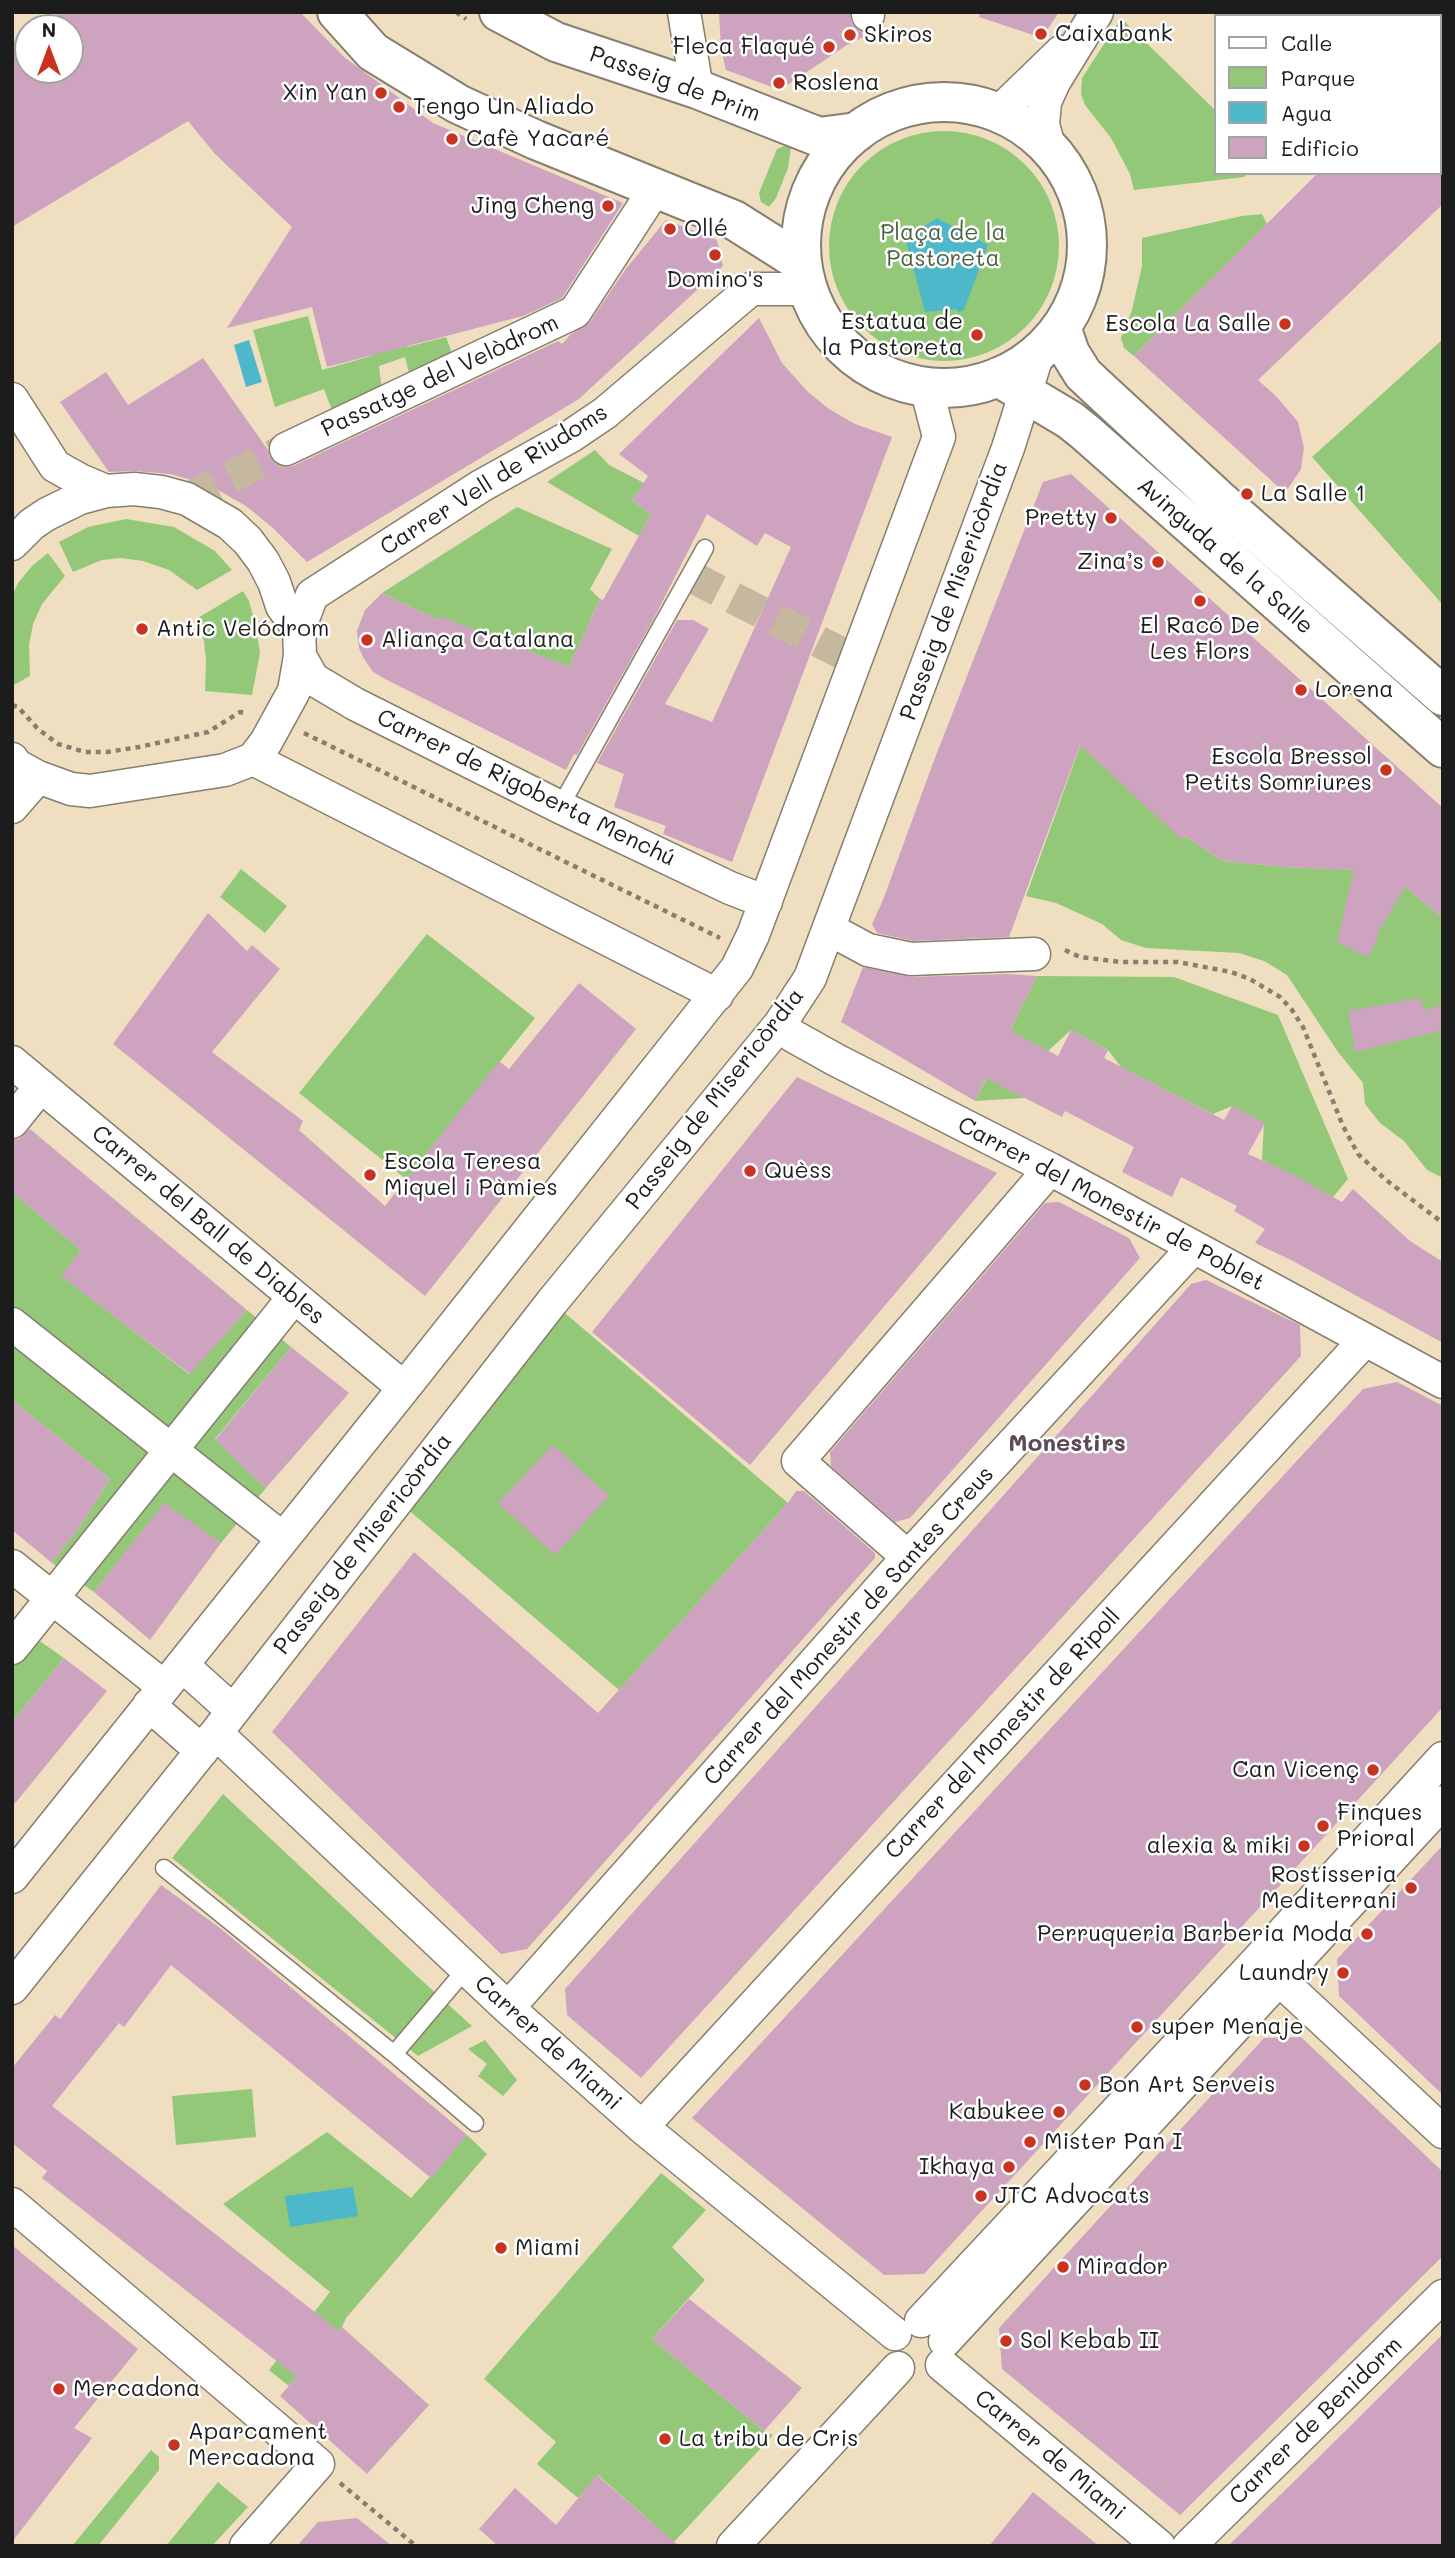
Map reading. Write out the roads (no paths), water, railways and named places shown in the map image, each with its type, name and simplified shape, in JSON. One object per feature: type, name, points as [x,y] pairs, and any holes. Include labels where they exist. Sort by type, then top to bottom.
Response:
[{"type":"street","points":[[337,12],[373,52],[458,104],[536,140],[734,220],[805,276]]},
{"type":"street","name":"Passeig de Prim","points":[[499,12],[556,42],[697,89],[819,137],[857,132]]},
{"type":"street","points":[[684,12],[697,89]]},
{"type":"street","points":[[998,113],[1093,19]]},
{"type":"street","points":[[1049,147],[1043,124],[1045,102],[1054,82],[1093,19]]},
{"type":"street","points":[[940,102],[970,104],[998,113],[1025,127],[1049,147],[1061,162],[1075,188],[1087,235],[1086,264],[1079,293],[1049,340],[1024,363],[1012,385],[926,387],[883,374],[845,348],[830,332],[818,312],[805,276],[801,233],[805,206],[818,177],[835,152],[857,132],[882,116],[920,104],[940,102]]},
{"type":"street","name":"Passatge del Velòdrom","points":[[286,449],[576,312],[655,189]]},
{"type":"street","name":"Carrer Vell de Riudoms","points":[[253,759],[294,691],[299,643],[312,595],[481,486],[571,436],[605,413],[751,289],[805,276]]},
{"type":"street","name":"Avinguda de la Salle","points":[[1049,340],[1070,353],[1083,374],[1217,498],[1443,696]]},
{"type":"street","name":"Avinguda de la Salle","points":[[1012,385],[1085,432],[1443,748]]},
{"type":"street","name":"Passeig de Misericòrdia","points":[[12,1988],[217,1731],[552,1302],[780,1024],[810,978],[1003,461],[1012,385]]},
{"type":"street","points":[[12,1877],[737,968],[754,935],[939,437],[926,387]]},
{"type":"street","points":[[12,399],[55,466],[106,491]]},
{"type":"street","points":[[47,514],[57,491],[55,466]]},
{"type":"street","name":"Carrer de Rigoberta Menchú","points":[[106,491],[134,489],[161,492],[187,499],[230,524],[248,541],[274,583],[313,679],[560,807],[765,902]]},
{"type":"street","points":[[12,544],[32,524],[47,514],[80,498],[106,491]]},
{"type":"street","points":[[12,759],[16,765],[38,777],[71,789],[90,791],[225,770],[253,759],[717,995]]},
{"type":"street","points":[[12,807],[38,777]]},
{"type":"street","points":[[829,929],[868,950],[911,959],[1044,950]]},
{"type":"street","name":"Carrer del Monestir de Poblet","points":[[780,1024],[793,1036],[836,1060],[1050,1169],[1443,1382]]},
{"type":"street","name":"Carrer del Ball de Diables","points":[[12,1062],[404,1388]]},
{"type":"street","points":[[12,1122],[41,1086]]},
{"type":"street","points":[[908,1557],[798,1461],[1050,1169]]},
{"type":"street","name":"Carrer del Monestir de Santes Creus","points":[[508,2008],[908,1557],[1194,1247]]},
{"type":"street","points":[[12,1648],[294,1297]]},
{"type":"street","points":[[12,1324],[282,1538]]},
{"type":"street","name":"Carrer del Monestir de Ripoll","points":[[642,2127],[1365,1340]]},
{"type":"street","points":[[12,1566],[165,1685],[217,1731]]},
{"type":"street","points":[[165,1685],[217,1731]]},
{"type":"street","name":"Carrer de Miami","points":[[217,1731],[466,1969],[642,2127],[926,2340],[1159,2546]]},
{"type":"street","points":[[1269,1970],[1443,1758]]},
{"type":"street","points":[[926,2340],[936,2371],[921,2377],[912,2376],[898,2368],[891,2351],[926,2340],[1269,1970],[1443,1802]]},
{"type":"street","points":[[1269,1970],[1443,2133]]},
{"type":"street","points":[[12,2204],[318,2464],[246,2546]]},
{"type":"street","name":"Carrer de Benidorm","points":[[1189,2546],[1443,2296]]},
{"type":"street","points":[[733,2546],[898,2368]]},
{"type":"lane","points":[[560,807],[705,548]]},
{"type":"lane","points":[[164,1868],[475,2123]]},
{"type":"lane","points":[[394,2054],[466,1969]]},
{"type":"water","points":[[937,218],[988,245],[964,310],[959,312],[955,309],[925,312],[905,239]]},
{"type":"water","points":[[249,340],[262,382],[246,387],[234,345]]},
{"type":"water","points":[[353,2187],[358,2216],[290,2227],[285,2196]]},
{"type":"tunnel","points":[[187,499],[286,449]]},
{"type":"tunnel","points":[[690,576],[857,661]]},
{"type":"place","name":"Caixabank","points":[[1041,34]]},
{"type":"place","name":"Skiros","points":[[850,35]]},
{"type":"place","name":"Fleca Flaqué","points":[[829,47]]},
{"type":"place","name":"Roslena","points":[[779,83]]},
{"type":"place","name":"Xin Yan","points":[[381,93]]},
{"type":"place","name":"Tengo Un Aliado","points":[[399,107]]},
{"type":"place","name":"Cafè Yacaré","points":[[452,139]]},
{"type":"place","name":"Jing Cheng","points":[[608,206]]},
{"type":"place","name":"Ollé","points":[[670,229]]},
{"type":"place","name":"Domino's","points":[[715,255]]},
{"type":"place","name":"Escola La Salle","points":[[1285,324]]},
{"type":"place","name":"Estatua de la Pastoreta","points":[[977,335]]},
{"type":"place","name":"La Salle 1","points":[[1247,494]]},
{"type":"place","name":"Pretty","points":[[1111,518]]},
{"type":"place","name":"Zina’s","points":[[1158,562]]},
{"type":"place","name":"El Racó De Les Flors","points":[[1200,601]]},
{"type":"place","name":"Antic Velódrom","points":[[142,629]]},
{"type":"place","name":"Aliança Catalana","points":[[367,640]]},
{"type":"place","name":"Lorena","points":[[1301,690]]},
{"type":"place","name":"Escola Bressol Petits Somriures","points":[[1386,770]]},
{"type":"place","name":"Quèss","points":[[750,1171]]},
{"type":"place","name":"Escola Teresa Miquel i Pàmies","points":[[370,1175]]},
{"type":"place","name":"Can Vicenç","points":[[1373,1770]]},
{"type":"place","name":"Finques Prioral","points":[[1323,1826]]},
{"type":"place","name":"alexia & miki","points":[[1304,1846]]},
{"type":"place","name":"Rostisseria Mediterrani","points":[[1411,1888]]},
{"type":"place","name":"Perruqueria Barberia Moda","points":[[1367,1934]]},
{"type":"place","name":"Laundry","points":[[1343,1973]]},
{"type":"place","name":"super Menaje","points":[[1137,2027]]},
{"type":"place","name":"Bon Art Serveis","points":[[1085,2085]]},
{"type":"place","name":"Kabukee","points":[[1059,2112]]},
{"type":"place","name":"Mister Pan I","points":[[1030,2142]]},
{"type":"place","name":"Ikhaya","points":[[1009,2167]]},
{"type":"place","name":"JTC Advocats","points":[[981,2196]]},
{"type":"place","name":"Miami","points":[[501,2248]]},
{"type":"place","name":"Mirador","points":[[1063,2267]]},
{"type":"place","name":"Sol Kebab II","points":[[1006,2341]]},
{"type":"place","name":"Mercadona","points":[[59,2389]]},
{"type":"place","name":"La tribu de Cris","points":[[665,2439]]},
{"type":"place","name":"Aparcament Mercadona","points":[[174,2445]]},
{"type":"district","name":"Monestirs","points":[[1067,1444]]},
{"type":"park label","name":"Plaça de la Pastoreta","points":[[943,246]]}]
